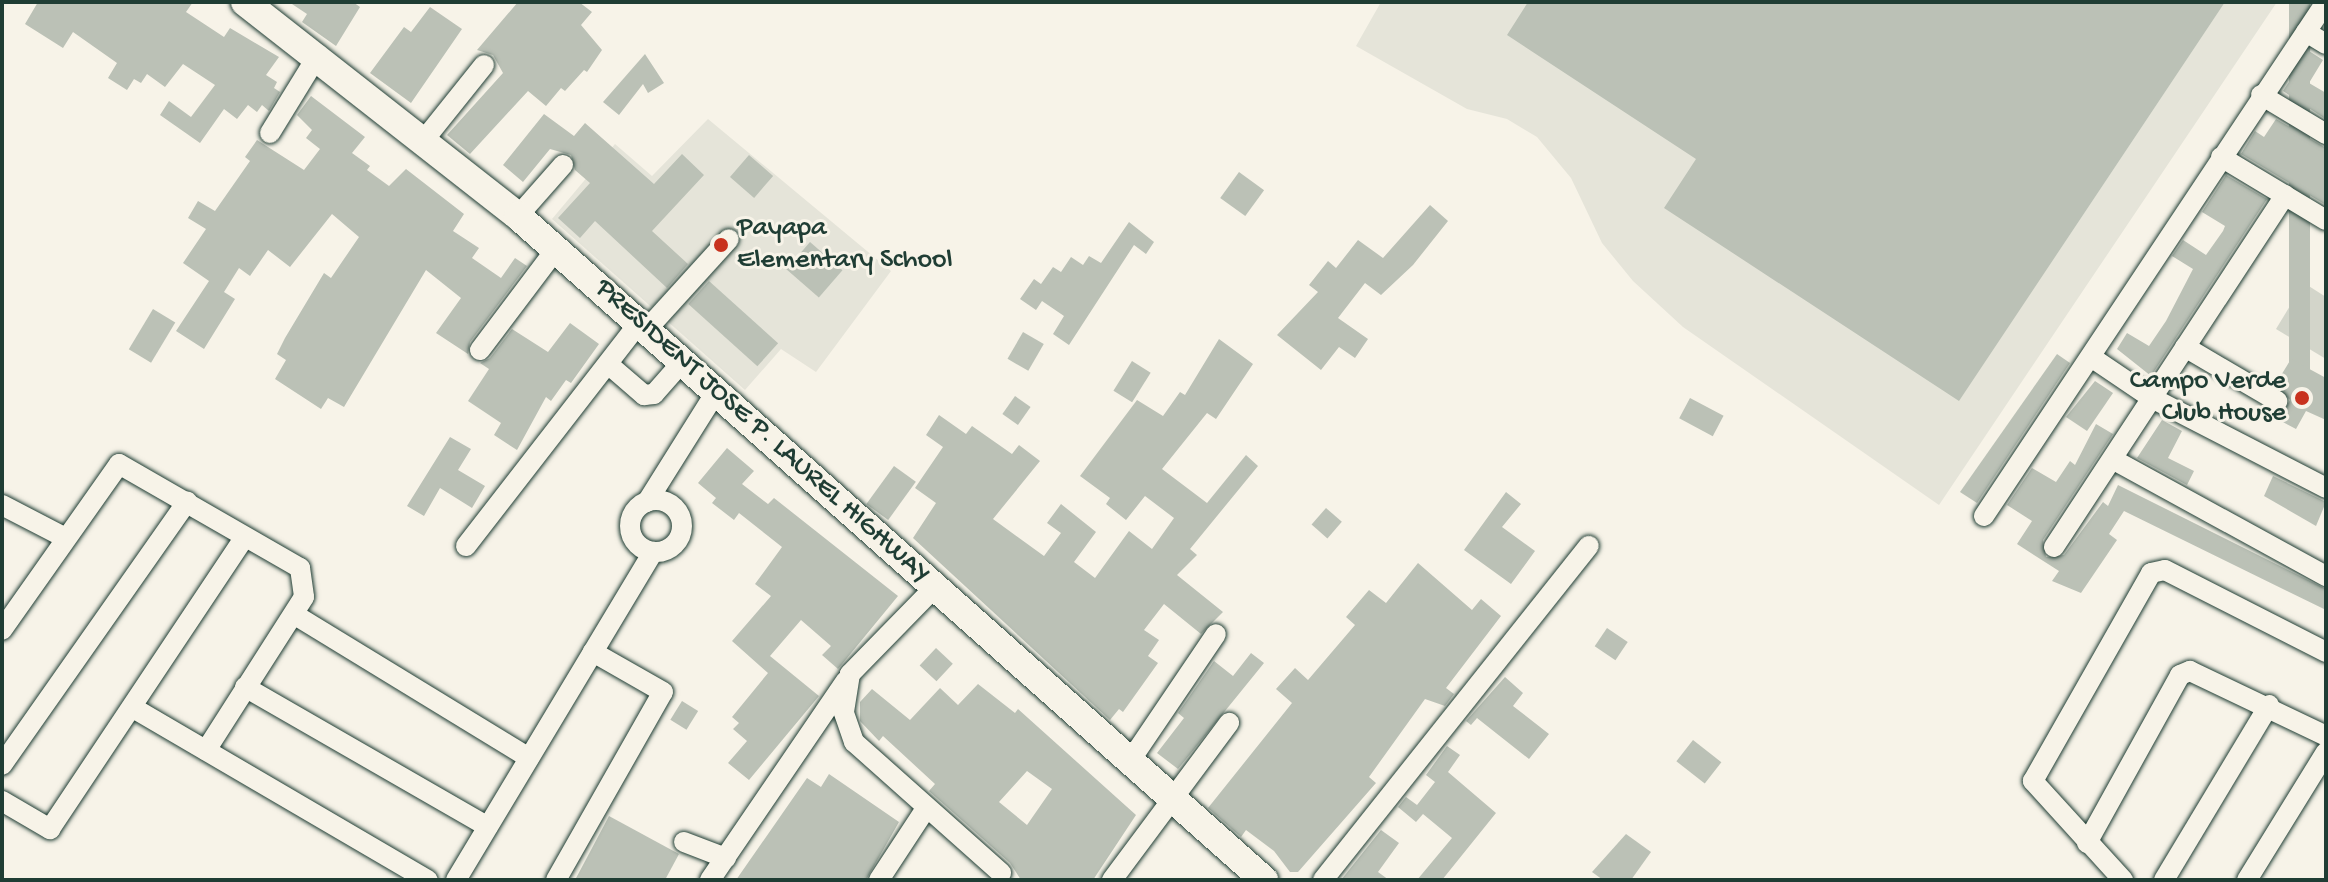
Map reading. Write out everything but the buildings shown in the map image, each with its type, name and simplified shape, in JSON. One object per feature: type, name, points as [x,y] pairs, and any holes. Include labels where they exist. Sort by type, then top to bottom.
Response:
[{"type":"highway","name":"PRESIDENT JOSE P. LAUREL HIGHWAY","points":[[254,5],[518,216],[718,389],[1264,880]]},
{"type":"street","points":[[1984,516],[2261,95],[2326,2]]},
{"type":"street","points":[[2306,32],[2326,44]]},
{"type":"street","points":[[270,133],[318,55]]},
{"type":"street","points":[[424,140],[484,65]]},
{"type":"street","points":[[2261,95],[2326,134]]},
{"type":"street","points":[[2221,157],[2326,220]]},
{"type":"street","points":[[518,216],[563,165]]},
{"type":"street","points":[[2054,547],[2114,460],[2150,397],[2285,195]]},
{"type":"street","points":[[466,546],[608,364],[729,239]]},
{"type":"street","points":[[480,350],[556,249]]},
{"type":"street","points":[[2185,347],[2277,401]]},
{"type":"street","points":[[2091,357],[2150,397],[2326,488]]},
{"type":"street","points":[[608,364],[644,395],[654,394],[684,360]]},
{"type":"street","points":[[653,552],[636,543],[630,528],[634,513],[647,502],[718,389]]},
{"type":"street","points":[[2114,460],[2326,576]]},
{"type":"street","points":[[2,630],[119,464],[300,568],[305,590],[295,615],[206,750]]},
{"type":"street","points":[[2,765],[187,502]]},
{"type":"street","points":[[456,880],[653,552],[674,546],[682,521],[672,506],[647,502]]},
{"type":"street","points":[[2,505],[66,538]]},
{"type":"street","points":[[2,801],[50,829],[135,709],[245,537]]},
{"type":"street","points":[[1323,880],[1589,546]]},
{"type":"street","points":[[2123,880],[2037,789],[2035,772],[2151,573],[2165,570],[2326,652]]},
{"type":"street","points":[[710,880],[850,674],[935,587]]},
{"type":"street","points":[[295,615],[529,758]]},
{"type":"street","points":[[1130,761],[1216,634]]},
{"type":"street","points":[[556,880],[663,692],[593,652]]},
{"type":"street","points":[[2087,843],[2180,675],[2190,671],[2269,705],[2326,736]]},
{"type":"street","points":[[850,674],[844,713],[854,742],[925,810],[1001,873]]},
{"type":"street","points":[[245,687],[488,827]]},
{"type":"street","points":[[2164,880],[2269,705]]},
{"type":"street","points":[[135,709],[428,880]]},
{"type":"street","points":[[1112,880],[1229,723]]},
{"type":"street","points":[[2247,880],[2326,752]]},
{"type":"street","points":[[879,880],[925,810]]},
{"type":"street","points":[[684,842],[726,858]]},
{"type":"shaded area","points":[[1381,2],[2277,2],[1939,505],[1683,327],[1633,281],[1602,243],[1571,178],[1537,137],[1507,119],[1467,109],[1356,46]]},
{"type":"shaded area","name":"Payapa Elementary School","points":[[708,119],[891,271],[816,372],[781,349],[745,390],[552,219],[615,144],[652,176]]},
{"type":"shaded area","points":[[2304,283],[2326,297],[2326,359],[2276,329]]},
{"type":"place","name":"Payapa Elementary School","points":[[721,245]]},
{"type":"place","name":"Campo Verde Club House","points":[[2302,398]]}]
